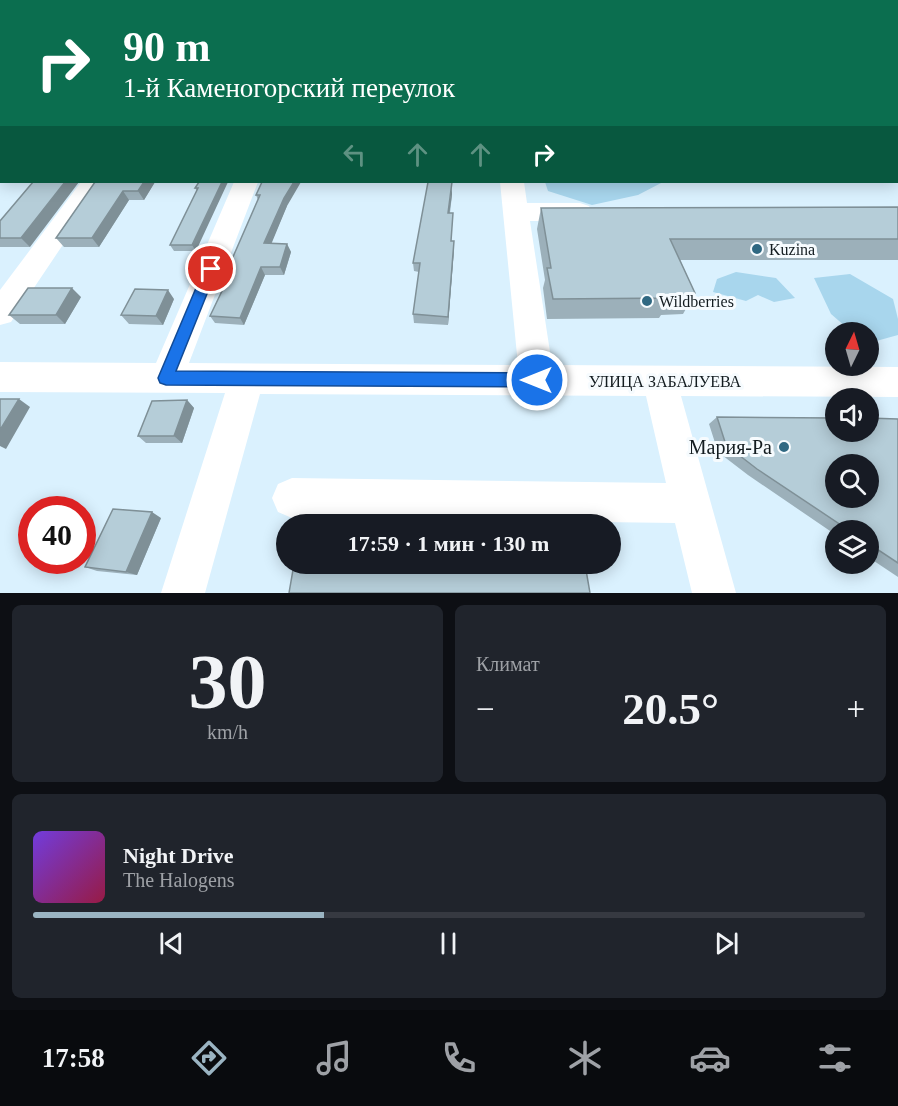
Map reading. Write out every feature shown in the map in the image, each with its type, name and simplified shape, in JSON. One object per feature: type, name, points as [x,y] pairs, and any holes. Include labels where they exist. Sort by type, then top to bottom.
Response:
[{"type":"street","points":[[0,313],[92,183]]},
{"type":"street","points":[[166,378],[246,183]]},
{"type":"street","points":[[512,183],[537,380]]},
{"type":"street","points":[[516,212],[600,212]]},
{"type":"street","name":"УЛИЦА ЗАБАЛУЕВА","points":[[0,377],[898,382]]},
{"type":"street","points":[[183,593],[247,378]]},
{"type":"street","points":[[659,380],[714,593]]},
{"type":"street","points":[[292,498],[691,503]]},
{"type":"shaded area","points":[[545,183],[661,183],[638,195],[592,205],[548,191]]},
{"type":"shaded area","points":[[736,272],[776,278],[795,298],[774,302],[758,295],[746,301],[713,292],[717,279]]},
{"type":"shaded area","points":[[850,274],[893,299],[898,319],[898,335],[879,340],[879,322],[840,322],[831,314],[814,278]]},
{"type":"building","points":[[32,183],[64,183],[21,238],[0,238],[0,221]]},
{"type":"building","points":[[94,183],[143,183],[138,191],[123,191],[92,238],[56,238]]},
{"type":"building","points":[[198,183],[222,183],[192,245],[170,245],[198,188],[195,188]]},
{"type":"building","points":[[262,183],[293,183],[284,198],[264,243],[287,244],[280,267],[261,267],[240,318],[210,316],[234,266],[229,266],[260,195],[256,195]]},
{"type":"building","points":[[428,183],[452,183],[448,213],[453,213],[451,241],[454,241],[448,317],[413,314],[420,263],[413,263]]},
{"type":"building","points":[[898,207],[898,239],[670,239],[695,293],[669,295],[671,298],[553,299],[547,268],[551,268],[541,208]]},
{"type":"building","points":[[28,288],[72,288],[56,315],[9,315]]},
{"type":"building","points":[[135,289],[168,290],[156,316],[121,315]]},
{"type":"building","points":[[0,399],[19,399],[0,430]]},
{"type":"building","points":[[187,400],[174,436],[138,436],[152,401]]},
{"type":"building","points":[[717,417],[825,418],[825,442],[879,442],[879,418],[898,419],[898,563],[879,550],[879,520],[834,520],[757,469],[726,445]]},
{"type":"building","points":[[113,509],[152,512],[126,572],[96,568],[96,544]]},
{"type":"building","points":[[292,574],[587,574],[590,593],[289,593]]},
{"type":"place","name":"Kuzina","points":[[757,249]]},
{"type":"place","name":"Wildberries","points":[[647,301]]},
{"type":"place","name":"Мария-Ра","points":[[784,447]]},
{"type":"route","points":[[211,269],[166,378],[537,380]]}]
